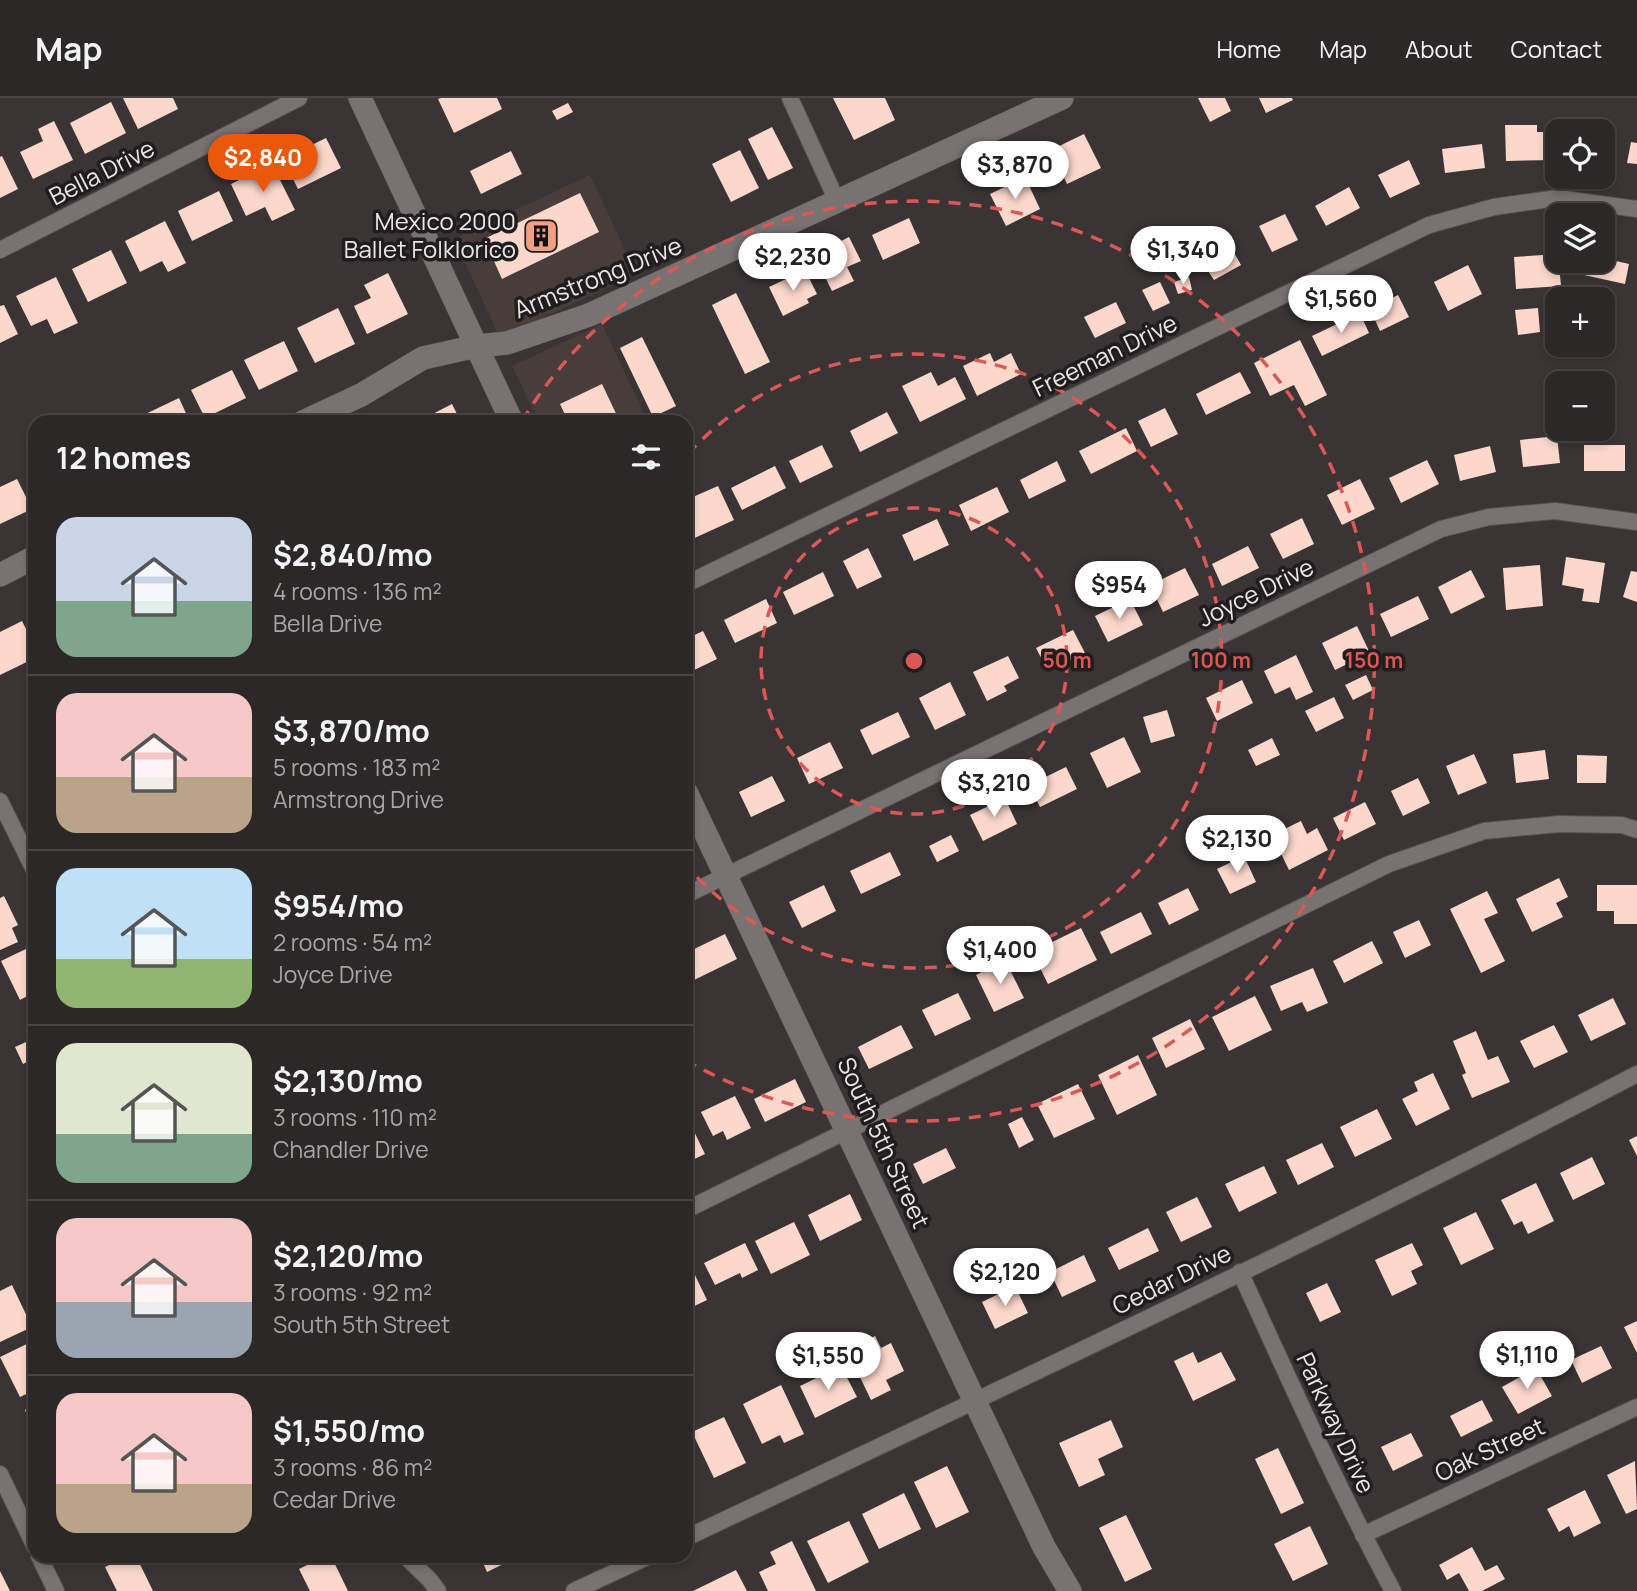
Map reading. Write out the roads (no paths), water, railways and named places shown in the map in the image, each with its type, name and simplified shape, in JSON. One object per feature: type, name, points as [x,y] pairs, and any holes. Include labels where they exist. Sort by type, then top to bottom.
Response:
[{"type":"street","name":"Bella Drive","points":[[0,250],[299,98]]},
{"type":"street","points":[[360,98],[509,415]]},
{"type":"street","points":[[790,98],[836,201]]},
{"type":"street","name":"Armstrong Drive","points":[[318,415],[361,395],[423,358],[477,346],[507,343],[589,315],[1062,98]]},
{"type":"street","name":"Freeman Drive","points":[[693,581],[1429,225],[1494,207],[1557,198],[1637,209]]},
{"type":"street","name":"Joyce Drive","points":[[693,892],[1441,529],[1489,517],[1555,511],[1637,522]]},
{"type":"street","points":[[0,575],[28,561]]},
{"type":"street","points":[[0,801],[28,858]]},
{"type":"street","name":"South 5th Street","points":[[693,807],[1044,1548],[1070,1591]]},
{"type":"street","points":[[693,1207],[1389,864],[1484,831],[1559,824],[1622,825],[1637,830]]},
{"type":"street","name":"Cedar Drive","points":[[693,1535],[976,1401],[1527,1131],[1637,1074]]},
{"type":"street","name":"Parkway Drive","points":[[1240,1272],[1363,1535],[1393,1591]]},
{"type":"street","name":"Oak Street","points":[[1363,1535],[1637,1407]]},
{"type":"street","points":[[0,1474],[28,1532]]},
{"type":"street","points":[[42,1563],[56,1591]]},
{"type":"street","points":[[412,1563],[438,1591]]},
{"type":"street","points":[[574,1591],[634,1563]]},
{"type":"place","name":"Mexico 2000 Ballet Folklorico","points":[[541,236]]}]
